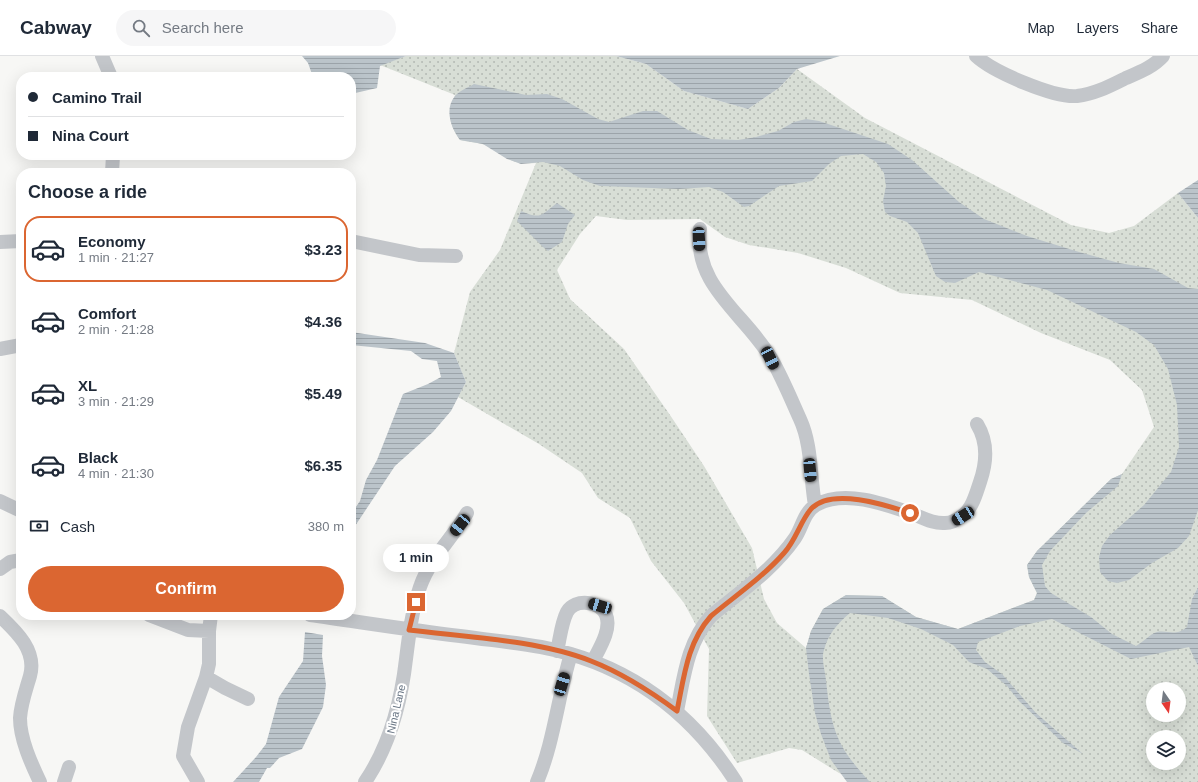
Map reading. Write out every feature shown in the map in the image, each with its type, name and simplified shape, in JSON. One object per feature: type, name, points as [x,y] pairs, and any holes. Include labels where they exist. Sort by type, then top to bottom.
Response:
[{"type":"street","points":[[102,56],[109,72]]},
{"type":"street","points":[[976,56],[988,67],[1001,74],[1062,95],[1075,96],[1101,90],[1149,68],[1163,56]]},
{"type":"street","points":[[700,229],[699,254],[708,278],[770,358],[800,420],[807,441],[815,505]]},
{"type":"street","points":[[0,242],[16,241]]},
{"type":"street","points":[[356,242],[419,255],[456,256]]},
{"type":"street","points":[[0,349],[16,346]]},
{"type":"street","points":[[677,711],[688,654],[694,639],[703,625],[711,616],[772,566],[785,552],[796,536],[806,515],[815,505],[830,500],[860,500],[884,505],[935,522],[945,523],[954,521],[963,516],[970,507],[984,469],[986,455],[984,441],[977,424]]},
{"type":"street","points":[[0,501],[16,509]]},
{"type":"street","name":"Nina Lane","points":[[365,782],[378,763],[387,745],[394,721],[406,660],[409,630],[419,588],[427,569],[436,554],[460,525],[467,513]]},
{"type":"street","points":[[0,569],[10,562],[16,561]]},
{"type":"street","points":[[537,782],[548,749],[562,684],[568,611],[576,604],[587,603],[600,606],[606,615],[607,628],[593,662]]},
{"type":"street","points":[[0,616],[18,633],[30,655],[30,674],[20,719],[24,740],[40,782]]},
{"type":"street","points":[[162,620],[188,630],[209,631]]},
{"type":"street","points":[[198,782],[183,756],[188,727],[206,677],[209,664],[210,620]]},
{"type":"street","points":[[343,620],[541,647],[593,662],[621,674],[651,692],[677,711],[703,737],[720,758],[736,782]]},
{"type":"street","points":[[206,677],[248,699]]},
{"type":"street","points":[[64,782],[69,767]]},
{"type":"shaded area","points":[[302,56],[406,56],[380,66],[377,88],[356,93],[356,72],[311,72],[308,63]]},
{"type":"shaded area","points":[[406,56],[616,56],[646,64],[684,91],[748,109],[779,88],[797,69],[865,118],[1071,225],[1109,233],[1134,226],[1178,193],[1198,218],[1198,587],[1192,599],[1190,647],[1198,666],[1198,782],[860,782],[839,773],[802,750],[789,748],[737,763],[707,716],[709,649],[684,603],[651,561],[630,518],[598,498],[582,473],[539,444],[458,397],[466,382],[454,353],[470,292],[500,250],[536,163],[513,161],[485,145],[460,140],[453,128],[450,118],[455,95],[380,65]],"holes":[[[596,216],[627,220],[700,219],[725,237],[749,245],[798,253],[846,268],[900,293],[972,300],[1041,333],[1110,360],[1142,390],[1154,427],[1122,474],[1111,479],[1037,551],[1027,565],[1029,577],[1037,593],[1034,600],[958,629],[916,617],[882,596],[846,595],[823,609],[811,631],[806,648],[777,623],[764,599],[752,548],[704,466],[624,349],[570,299],[557,270],[580,234]]]},
{"type":"shaded area","points":[[616,56],[840,56],[797,69],[779,88],[748,109],[684,91],[646,64]]},
{"type":"shaded area","points":[[474,84],[526,95],[547,94],[562,99],[598,119],[609,122],[643,111],[657,111],[688,130],[711,139],[738,140],[756,137],[778,131],[794,122],[806,119],[819,121],[888,144],[912,160],[959,202],[984,219],[1027,236],[1079,252],[1119,263],[1154,269],[1188,288],[1198,289],[1198,510],[1189,536],[1178,548],[1152,563],[1129,580],[1117,583],[1108,581],[1100,572],[1099,557],[1102,546],[1110,535],[1144,505],[1171,472],[1179,447],[1177,405],[1168,369],[1154,345],[1136,332],[1047,290],[979,272],[955,283],[945,282],[936,276],[918,233],[907,222],[890,216],[885,212],[883,201],[886,186],[884,173],[876,162],[863,154],[841,156],[829,164],[812,181],[779,186],[749,206],[744,207],[723,192],[709,187],[679,189],[600,186],[583,180],[560,166],[543,162],[521,164],[507,159],[483,144],[460,140],[454,130],[450,118],[450,107],[457,94]]},
{"type":"shaded area","points":[[1198,180],[1198,218],[1178,193]]},
{"type":"shaded area","points":[[557,203],[575,215],[568,224],[562,242],[548,251],[517,221],[521,211],[537,216],[544,213]]},
{"type":"shaded area","points":[[356,333],[425,343],[454,353],[466,382],[451,411],[433,432],[395,466],[356,524],[356,507],[360,501],[366,480],[377,460],[403,394],[441,377],[437,361],[422,359],[411,351],[356,346]]},
{"type":"shaded area","points":[[1122,474],[1118,486],[1086,513],[1050,551],[1042,565],[1045,586],[1051,593],[1091,617],[1112,634],[1136,646],[1157,632],[1179,632],[1187,627],[1192,599],[1198,587],[1198,666],[1189,647],[1131,659],[1052,619],[1020,626],[978,642],[976,650],[985,662],[1002,674],[1036,713],[1083,754],[1063,743],[1019,701],[1007,686],[987,669],[969,662],[953,645],[921,629],[888,618],[850,613],[841,621],[831,634],[823,653],[830,711],[837,736],[849,758],[870,782],[847,782],[831,760],[821,734],[815,713],[809,674],[806,648],[811,631],[823,609],[846,595],[882,596],[916,617],[958,629],[1034,600],[1037,593],[1029,577],[1027,565],[1037,551],[1111,479]]},
{"type":"shaded area","points":[[305,632],[323,635],[322,656],[326,685],[323,707],[302,749],[279,758],[270,768],[267,768],[259,782],[233,782],[266,744],[279,697],[303,661]]},
{"type":"route","points":[[416,602],[409,630],[541,647],[571,654],[590,660],[621,674],[651,692],[677,711],[688,654],[694,639],[703,625],[711,616],[772,566],[785,552],[796,536],[806,515],[815,505],[824,501],[842,499],[860,500],[884,505],[910,513]]}]
